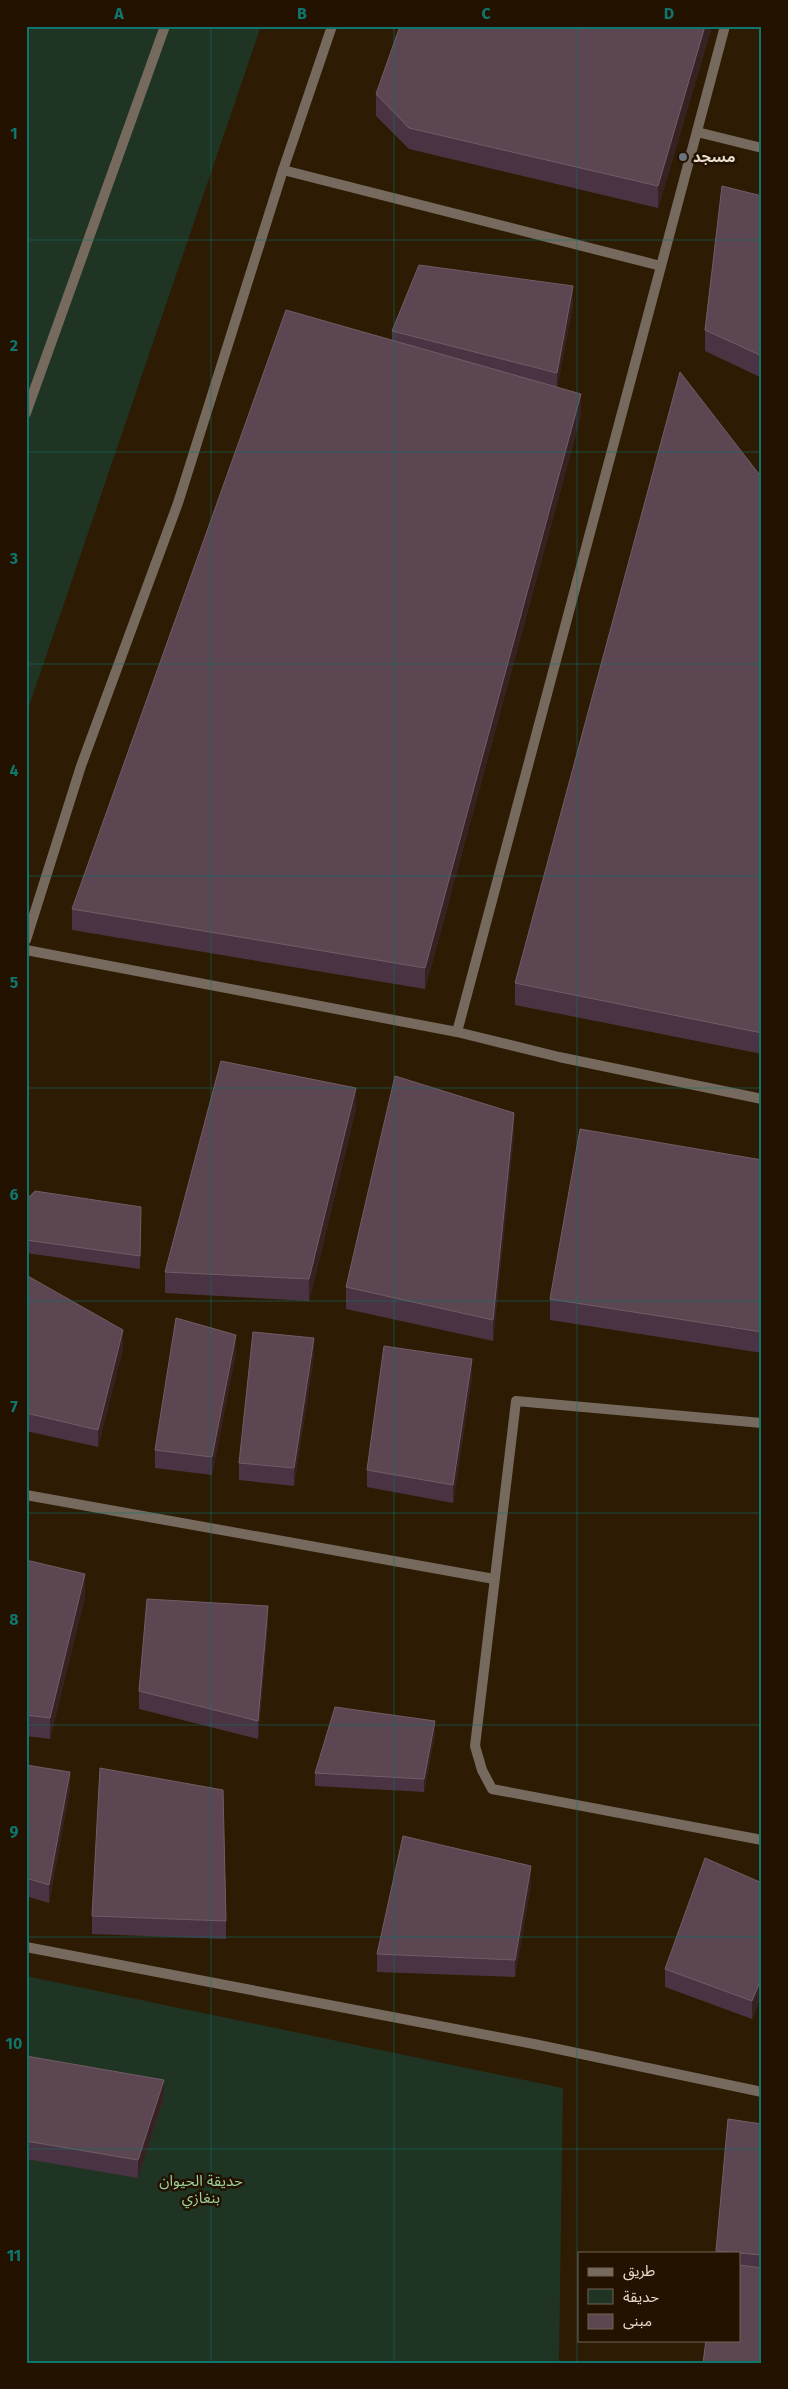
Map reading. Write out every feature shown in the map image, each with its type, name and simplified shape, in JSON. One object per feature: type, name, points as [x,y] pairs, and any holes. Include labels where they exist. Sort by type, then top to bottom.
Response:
[{"type":"street","points":[[26,413],[165,26]]},
{"type":"street","points":[[26,940],[81,766],[178,503],[332,26]]},
{"type":"street","points":[[457,1032],[724,26]]},
{"type":"street","points":[[697,132],[762,148]]},
{"type":"street","points":[[284,170],[661,266]]},
{"type":"street","points":[[26,950],[457,1032],[559,1057],[762,1099]]},
{"type":"street","points":[[762,1423],[516,1401],[475,1746],[482,1770],[492,1789],[762,1840]]},
{"type":"street","points":[[26,1495],[494,1579]]},
{"type":"street","points":[[26,1948],[534,2044],[762,2092]]},
{"type":"green space","points":[[26,26],[261,26],[26,715]]},
{"type":"green space","name":"حديقة الحيوان بنغازي","points":[[26,1976],[563,2088],[559,2363],[26,2363]]},
{"type":"building","points":[[400,26],[705,26],[658,186],[409,128],[376,94]]},
{"type":"building","points":[[722,186],[762,196],[762,356],[705,330]]},
{"type":"building","points":[[419,265],[573,286],[557,373],[392,331]]},
{"type":"building","points":[[286,310],[581,394],[425,968],[72,909]]},
{"type":"building","points":[[680,372],[762,478],[762,1033],[515,983]]},
{"type":"building","points":[[221,1061],[356,1088],[309,1279],[165,1272]]},
{"type":"building","points":[[395,1076],[514,1113],[493,1320],[346,1287]]},
{"type":"building","points":[[580,1129],[762,1160],[762,1332],[550,1299]]},
{"type":"building","points":[[35,1191],[141,1207],[140,1256],[26,1240],[26,1200]]},
{"type":"building","points":[[26,1275],[123,1330],[98,1430],[26,1413]]},
{"type":"building","points":[[176,1318],[236,1335],[212,1457],[155,1450]]},
{"type":"building","points":[[253,1332],[314,1338],[294,1468],[239,1463]]},
{"type":"building","points":[[384,1346],[472,1359],[453,1485],[367,1470]]},
{"type":"building","points":[[26,1560],[85,1574],[50,1718],[26,1715]]},
{"type":"building","points":[[147,1599],[268,1606],[258,1721],[139,1691]]},
{"type":"building","points":[[335,1707],[435,1721],[424,1779],[315,1773]]},
{"type":"building","points":[[26,1765],[70,1772],[49,1885],[26,1878]]},
{"type":"building","points":[[100,1768],[223,1790],[226,1921],[92,1916]]},
{"type":"building","points":[[403,1836],[531,1866],[515,1960],[377,1954]]},
{"type":"building","points":[[705,1858],[762,1883],[762,1977],[752,2001],[665,1969]]},
{"type":"building","points":[[26,2056],[164,2080],[138,2160],[26,2141]]},
{"type":"building","points":[[728,2119],[762,2124],[762,2255],[716,2251]]},
{"type":"building","points":[[740,2265],[762,2268],[762,2363],[703,2363],[706,2342],[740,2342]]},
{"type":"place","name":"مسجد","points":[[683,157]]}]
